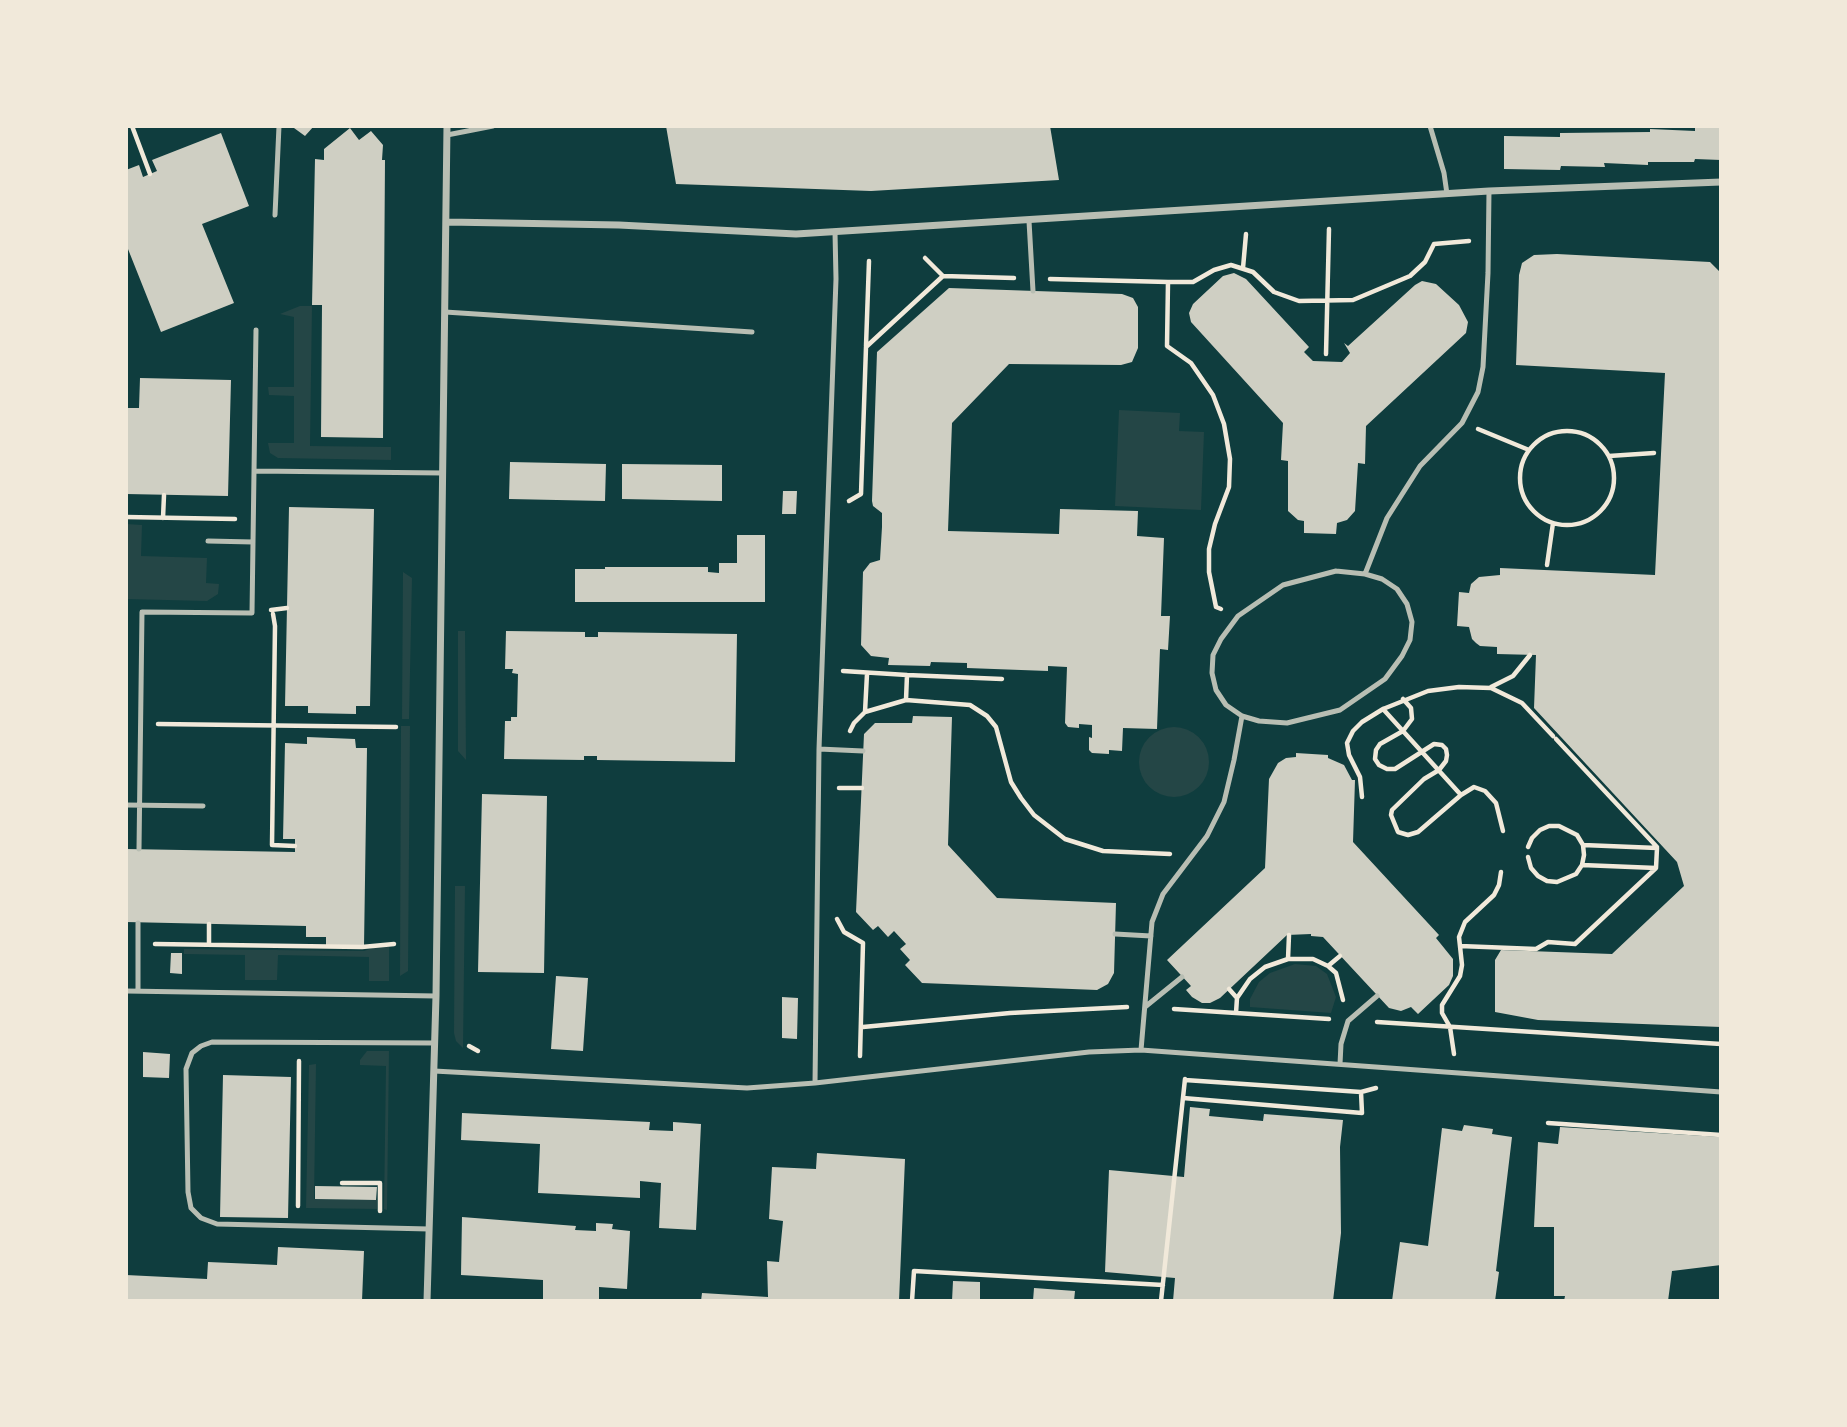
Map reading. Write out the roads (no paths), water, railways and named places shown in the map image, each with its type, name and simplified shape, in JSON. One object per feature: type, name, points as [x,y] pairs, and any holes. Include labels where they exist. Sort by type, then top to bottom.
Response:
[{"type":"street","points":[[427,1301],[436,996],[447,130]]},
{"type":"street","points":[[447,222],[619,225],[796,234],[1489,191],[1721,182]]},
{"type":"lane","points":[[275,215],[278,126]]},
{"type":"lane","points":[[447,130],[493,126]]},
{"type":"lane","points":[[1430,126],[1444,173],[1447,194]]},
{"type":"lane","points":[[1365,574],[1387,517],[1420,466],[1462,423],[1478,392],[1483,367],[1489,191]]},
{"type":"lane","points":[[1029,221],[1033,291]]},
{"type":"lane","points":[[815,1083],[819,749],[836,279],[835,232]]},
{"type":"lane","points":[[445,312],[752,332]]},
{"type":"lane","points":[[139,849],[142,612],[252,613],[256,330]]},
{"type":"lane","points":[[254,471],[443,473]]},
{"type":"lane","points":[[208,541],[253,542]]},
{"type":"lane","points":[[1336,571],[1365,574],[1382,579],[1397,589],[1408,604],[1412,622],[1410,640],[1402,656],[1385,678],[1340,710],[1287,723],[1259,721],[1241,716],[1226,705],[1216,690],[1212,673],[1213,655],[1238,616],[1283,585],[1336,571]]},
{"type":"lane","points":[[1141,1050],[1152,922],[1163,894],[1207,836],[1224,802],[1241,716]]},
{"type":"lane","points":[[819,749],[863,751]]},
{"type":"lane","points":[[126,805],[203,806]]},
{"type":"lane","points":[[138,923],[138,991]]},
{"type":"lane","points":[[1115,934],[1151,936]]},
{"type":"lane","points":[[1145,1007],[1182,976]]},
{"type":"lane","points":[[126,991],[436,996]]},
{"type":"lane","points":[[1340,1064],[1341,1044],[1348,1021],[1377,996]]},
{"type":"lane","points":[[429,1229],[217,1223],[201,1218],[191,1208],[188,1192],[186,1069],[192,1053],[206,1043],[435,1044]]},
{"type":"lane","points":[[434,1071],[715,1088],[815,1083],[1090,1052],[1141,1050],[1721,1092]]}]
